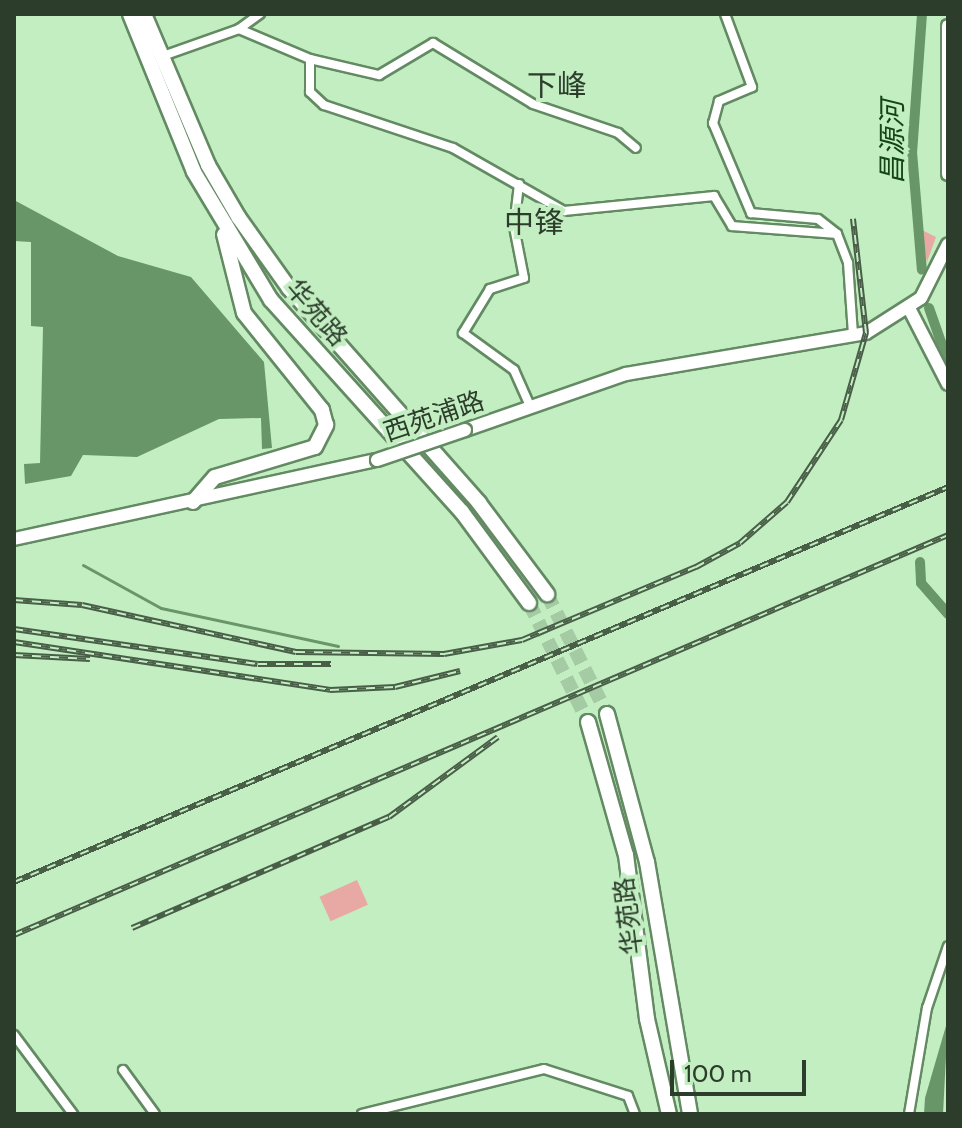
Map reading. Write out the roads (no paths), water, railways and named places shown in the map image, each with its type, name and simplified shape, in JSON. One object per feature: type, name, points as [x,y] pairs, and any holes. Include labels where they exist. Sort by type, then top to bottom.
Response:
[{"type":"main road","name":"华苑路","points":[[130,14],[221,222],[271,300],[462,512],[529,603]]},
{"type":"main road","name":"华苑路","points":[[144,14],[159,57],[208,165],[289,288],[479,503],[547,594]]},
{"type":"main road","points":[[193,502],[215,477],[315,447],[326,425],[322,410],[244,313],[221,222]]},
{"type":"main road","name":"华苑路","points":[[607,714],[647,862],[668,1017],[690,1114]]},
{"type":"main road","name":"华苑路","points":[[588,722],[626,855],[647,1019],[669,1114]]},
{"type":"street","points":[[159,57],[239,29],[260,14]]},
{"type":"street","points":[[725,14],[752,87],[719,101],[713,123],[751,213],[818,219],[837,234],[848,263],[860,333]]},
{"type":"street","points":[[948,26],[948,174]]},
{"type":"street","points":[[239,29],[310,59],[379,75],[433,43],[533,104],[618,133],[636,148]]},
{"type":"street","points":[[310,59],[310,92],[324,105],[453,148],[564,211],[714,196],[732,226],[837,234]]},
{"type":"street","points":[[519,184],[514,227],[524,278],[490,289],[463,333],[514,370],[530,406]]},
{"type":"street","points":[[948,244],[939,272],[910,310],[948,384]]},
{"type":"street","name":"西苑浦路","points":[[14,539],[377,460],[530,406],[665,365],[860,333],[910,310]]},
{"type":"street","points":[[909,1114],[927,1008],[948,946]]},
{"type":"street","points":[[14,1035],[73,1114]]},
{"type":"street","points":[[362,1114],[418,1095],[552,1069],[628,1096],[635,1114]]},
{"type":"street","points":[[123,1070],[155,1114]]},
{"type":"waterway","name":"昌源河","points":[[922,14],[912,152],[922,270]]},
{"type":"waterway","name":"昌源河","points":[[929,308],[948,362]]},
{"type":"waterway","points":[[920,562],[921,583],[948,614]]},
{"type":"waterway","points":[[83,565],[161,608],[338,646]]},
{"type":"tunnel","points":[[547,594],[607,714]]},
{"type":"tunnel","points":[[529,603],[588,722]]},
{"type":"railway","points":[[14,600],[82,605],[296,652],[444,654],[522,640],[696,567],[740,543],[787,502],[841,420],[866,333],[853,219]]},
{"type":"railway","points":[[14,882],[948,487]]},
{"type":"railway","points":[[14,935],[948,535]]},
{"type":"railway","points":[[14,629],[258,664],[331,664]]},
{"type":"railway","points":[[14,642],[330,690],[395,687],[460,671]]},
{"type":"railway","points":[[14,655],[90,659]]},
{"type":"railway","points":[[132,928],[389,817],[498,737]]},
{"type":"district","name":"下峰","points":[[557,86]]},
{"type":"district","name":"中锋","points":[[534,223]]}]
